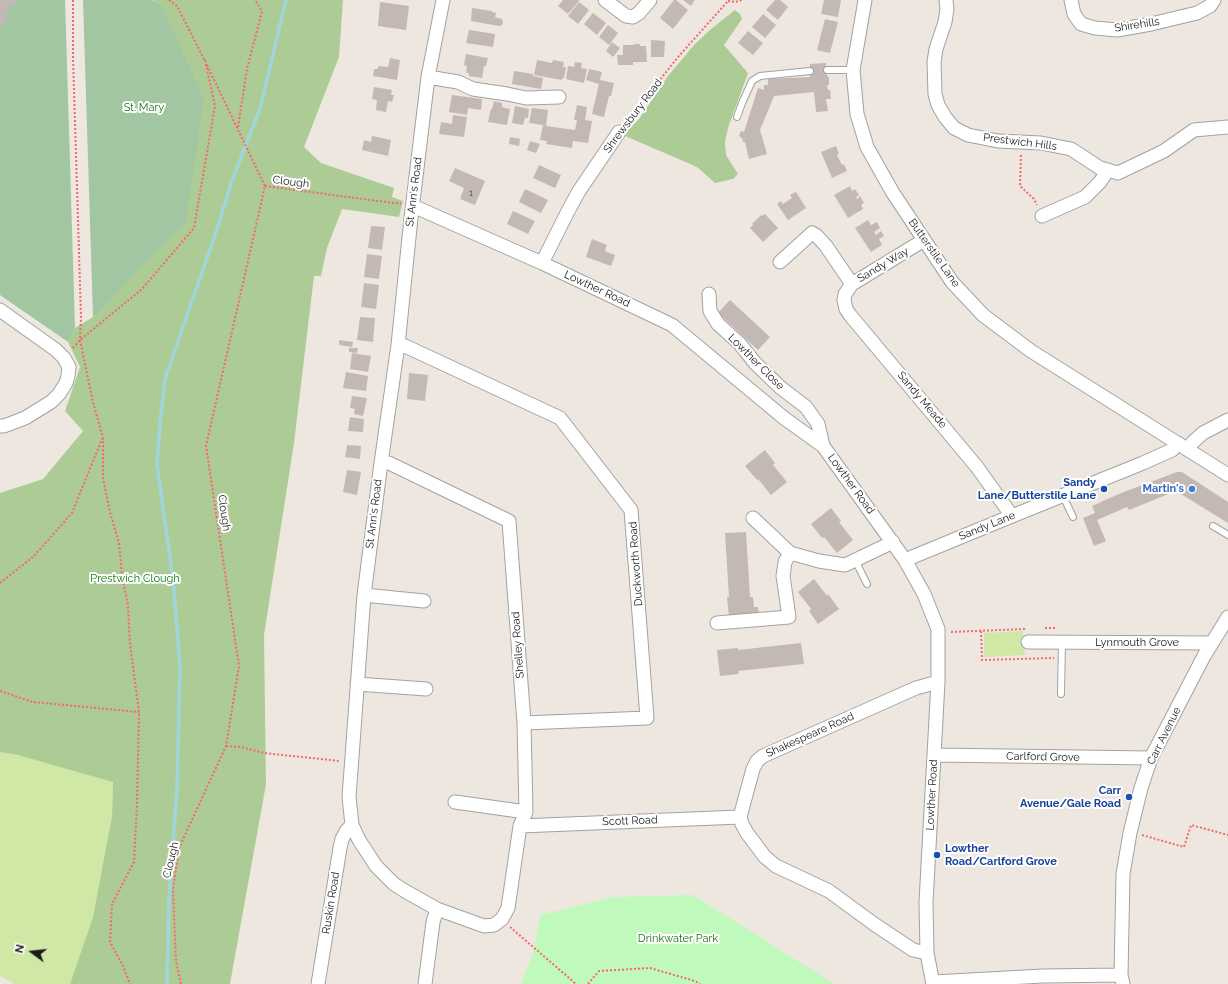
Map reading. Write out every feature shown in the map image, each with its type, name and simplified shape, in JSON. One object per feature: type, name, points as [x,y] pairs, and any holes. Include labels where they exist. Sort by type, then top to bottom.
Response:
[{"type":"street","name":"St Ann's Road","points":[[442,0],[428,77],[398,345],[364,595],[349,797],[352,825],[359,840],[376,866],[394,884],[437,909],[484,926],[494,925],[505,913]]},
{"type":"street","points":[[605,0],[626,16],[633,17],[639,14],[650,0]]},
{"type":"street","name":"Butterstile Lane","points":[[865,0],[853,70],[857,114],[867,147],[893,192],[952,282],[983,315],[1031,351],[1228,475]]},
{"type":"street","name":"Prestwich Hills","points":[[946,0],[947,9],[945,22],[936,49],[934,62],[935,94],[938,105],[945,117],[954,128],[968,135],[998,141],[1041,143],[1071,149],[1100,168],[1118,173],[1164,151],[1194,130],[1228,127]]},
{"type":"street","name":"Shirehills","points":[[1071,0],[1074,14],[1081,24],[1095,28],[1117,30],[1197,13],[1210,6],[1214,0]]},
{"type":"street","points":[[428,77],[458,82],[473,89],[526,98],[559,97]]},
{"type":"street","name":"Shrewsbury Road","points":[[542,263],[579,191],[619,132]]},
{"type":"street","points":[[1042,216],[1085,197],[1100,182],[1108,170]]},
{"type":"street","name":"Lowther Road","points":[[413,206],[542,263],[672,325],[784,418],[823,446],[893,542],[924,594],[938,629],[938,682],[926,902],[927,953],[933,983]]},
{"type":"street","name":"Sandy Way","points":[[780,262],[812,233],[817,236],[826,246],[852,284],[924,240]]},
{"type":"street","name":"Sandy Meade","points":[[852,284],[845,294],[844,300],[850,315],[977,467],[1012,516]]},
{"type":"street","name":"Lowther Close","points":[[709,294],[710,311],[718,324],[740,344],[755,363],[781,388],[806,407],[818,424],[823,446]]},
{"type":"street","points":[[0,310],[56,350],[67,363],[68,376],[66,383],[59,394],[51,402],[25,418],[4,426],[0,426]]},
{"type":"street","name":"Duckworth Road","points":[[398,345],[405,346],[560,418],[631,510],[647,718],[524,723]]},
{"type":"street","name":"Sandy Lane","points":[[905,560],[1192,443],[1202,433],[1228,420]]},
{"type":"street","name":"Shelley Road","points":[[381,463],[390,463],[509,521],[524,723],[526,812],[520,826],[505,913]]},
{"type":"street","points":[[753,518],[790,553],[819,561],[845,565],[893,542]]},
{"type":"street","points":[[717,623],[789,617],[783,576],[785,562],[790,553]]},
{"type":"street","points":[[364,595],[424,601]]},
{"type":"street","name":"Carr Avenue","points":[[1122,980],[1123,874],[1130,833],[1141,788],[1151,758],[1212,643],[1228,617]]},
{"type":"street","name":"Lynmouth Grove","points":[[1027,635],[1058,642],[1212,643]]},
{"type":"street","name":"Shakespeare Road","points":[[740,817],[753,769],[757,761],[763,756],[916,688],[938,682]]},
{"type":"street","points":[[357,684],[426,689]]},
{"type":"street","name":"Carlford Grove","points":[[934,755],[1151,758]]},
{"type":"street","points":[[455,802],[526,812]]},
{"type":"street","points":[[740,817],[747,833],[765,856],[776,866],[829,891],[913,950],[927,953]]},
{"type":"street","name":"Scott Road","points":[[520,826],[740,817]]},
{"type":"street","name":"Ruskin Road","points":[[318,984],[340,848],[342,839],[352,825]]},
{"type":"street","points":[[425,984],[433,922],[437,909]]},
{"type":"street","points":[[933,983],[1043,976],[1122,980]]},
{"type":"lane","points":[[827,70],[853,70]]},
{"type":"lane","points":[[737,117],[752,81],[760,76],[810,71]]},
{"type":"lane","points":[[1063,496],[1073,517]]},
{"type":"lane","points":[[1213,526],[1228,535]]},
{"type":"lane","points":[[855,560],[867,584]]},
{"type":"lane","points":[[1058,642],[1061,658],[1061,694]]},
{"type":"path","points":[[73,0],[73,57],[81,317],[80,340],[93,402],[103,438],[103,478],[110,512],[119,543],[122,575],[128,606],[130,644],[139,712],[134,862],[112,904],[110,942],[123,966],[130,984]]},
{"type":"path","points":[[169,0],[177,6],[205,60],[265,186]]},
{"type":"path","points":[[238,127],[246,69],[262,12],[255,0]]},
{"type":"path","points":[[728,1],[735,2],[742,0]]},
{"type":"path","name":"Shrewsbury Road","points":[[619,132],[648,99],[659,81],[678,57],[728,1]]},
{"type":"path","points":[[67,363],[80,340],[142,289],[194,228],[215,106],[205,60]]},
{"type":"path","points":[[1022,142],[1020,186],[1034,199],[1042,216]]},
{"type":"path","name":"Clough","points":[[181,984],[176,961],[173,890],[179,848],[226,746],[239,666],[206,446],[265,186],[413,206]]},
{"type":"path","points":[[0,583],[34,556],[72,513],[103,438]]},
{"type":"path","points":[[1041,628],[1055,628],[1058,642]]},
{"type":"path","points":[[938,633],[981,631],[1027,635]]},
{"type":"path","points":[[981,631],[982,660],[1061,658]]},
{"type":"path","points":[[0,691],[33,702],[139,712]]},
{"type":"path","points":[[226,746],[264,753],[351,762]]},
{"type":"path","points":[[1130,833],[1184,846],[1191,825],[1228,835]]},
{"type":"path","points":[[505,913],[576,984]]},
{"type":"path","points":[[588,984],[599,970],[650,968],[695,981],[700,984]]},
{"type":"green space","points":[[0,0],[65,0],[75,328],[68,342],[0,295]]},
{"type":"green space","name":"St. Mary","points":[[83,0],[152,0],[161,4],[204,100],[186,221],[93,317]]},
{"type":"green space","name":"Prestwich Clough","points":[[152,0],[343,0],[339,57],[304,147],[321,163],[394,188],[392,197],[403,201],[399,217],[342,209],[327,248],[321,276],[314,276],[294,443],[264,635],[266,784],[230,984],[70,984],[93,917],[112,816],[113,782],[18,755],[0,752],[0,493],[43,479],[83,431],[65,411],[80,367],[68,342],[75,328],[93,317],[161,4]]},
{"type":"green space","points":[[735,10],[740,14],[742,19],[724,45],[748,73],[728,128],[725,142],[726,155],[738,174],[733,179],[715,183],[697,167],[623,135],[639,119],[668,76],[694,45]]},
{"type":"green space","points":[[1023,631],[1025,655],[984,657],[984,633]]},
{"type":"green space","points":[[0,752],[18,755],[93,774],[113,782],[112,816],[93,917],[70,984],[15,984],[0,976]]},
{"type":"green space","name":"Drinkwater Park","points":[[693,895],[834,984],[521,984],[533,954],[540,915],[614,897]]},
{"type":"building","points":[[0,0],[18,0],[16,6],[10,4],[6,18],[8,19],[7,23],[5,22],[3,27],[0,26]]},
{"type":"building","points":[[563,0],[579,1],[568,14],[558,6]]},
{"type":"building","points":[[674,0],[688,10],[673,29],[660,18]]},
{"type":"building","points":[[683,0],[695,0],[691,6]]},
{"type":"building","points":[[775,0],[780,0],[788,7],[778,20],[766,10]]},
{"type":"building","points":[[824,0],[841,0],[838,17],[821,14]]},
{"type":"building","points":[[380,2],[409,6],[406,30],[378,26]]},
{"type":"building","points":[[579,2],[589,10],[578,24],[568,16]]},
{"type":"building","points":[[472,8],[496,13],[495,17],[502,19],[502,25],[499,26],[471,21]]},
{"type":"building","points":[[593,13],[606,23],[597,35],[584,24]]},
{"type":"building","points":[[763,14],[776,25],[765,38],[752,27]]},
{"type":"building","points":[[825,19],[838,22],[830,53],[817,50]]},
{"type":"building","points":[[608,25],[618,33],[609,45],[599,37]]},
{"type":"building","points":[[469,30],[495,34],[493,47],[466,43]]},
{"type":"building","points":[[748,31],[763,43],[753,55],[738,43]]},
{"type":"building","points":[[651,40],[665,41],[664,57],[651,57]]},
{"type":"building","points":[[612,42],[620,48],[613,57],[606,51]]},
{"type":"building","points":[[634,44],[646,46],[647,62],[633,62],[633,65],[618,65],[617,55],[623,55],[623,45]]},
{"type":"building","points":[[466,54],[488,58],[486,66],[484,66],[482,78],[469,76],[469,73],[466,73],[467,66],[464,65]]},
{"type":"building","points":[[390,58],[400,60],[397,80],[373,76],[374,69],[377,69],[379,66],[388,67]]},
{"type":"building","points":[[537,60],[552,63],[553,60],[564,62],[563,67],[566,67],[564,78],[562,78],[562,80],[534,75]]},
{"type":"building","points":[[575,62],[582,63],[581,68],[587,69],[584,83],[566,79],[568,66],[574,67]]},
{"type":"building","points":[[826,63],[827,76],[829,77],[829,85],[827,85],[828,90],[830,90],[831,99],[826,99],[828,111],[816,112],[814,92],[774,96],[760,130],[767,154],[749,159],[745,142],[743,142],[742,138],[739,136],[741,131],[744,132],[758,88],[764,90],[764,85],[768,85],[768,79],[810,77],[810,64]]},
{"type":"building","points":[[589,69],[602,72],[600,80],[614,83],[604,117],[592,114],[599,84],[586,80]]},
{"type":"building","points":[[514,71],[533,74],[533,76],[543,78],[541,89],[512,84]]},
{"type":"building","points":[[374,87],[392,90],[391,95],[394,95],[392,102],[388,101],[386,112],[376,110],[377,100],[372,99]]},
{"type":"building","points":[[452,95],[482,99],[481,110],[468,108],[467,115],[449,112]]},
{"type":"building","points":[[494,101],[502,103],[502,107],[510,109],[507,125],[488,122]]},
{"type":"building","points":[[577,105],[587,107],[585,120],[592,121],[588,143],[573,141],[572,148],[546,144],[547,141],[540,140],[543,125],[529,123],[532,108],[548,110],[546,126],[575,130],[577,120],[574,120]]},
{"type":"building","points":[[515,106],[529,109],[528,118],[525,118],[523,125],[512,123]]},
{"type":"building","points":[[453,115],[467,117],[464,137],[439,134],[441,122],[452,124]]},
{"type":"building","points":[[372,136],[391,140],[388,156],[362,150],[364,140],[371,142]]},
{"type":"building","points":[[510,137],[520,139],[519,146],[509,144]]},
{"type":"building","points":[[530,141],[540,144],[536,153],[527,150]]},
{"type":"building","points":[[836,146],[839,154],[837,155],[847,171],[832,178],[821,152]]},
{"type":"building","points":[[539,165],[561,175],[555,188],[533,178]]},
{"type":"building","points":[[455,168],[485,181],[475,205],[460,199],[464,188],[449,181]]},
{"type":"building","points":[[850,186],[852,191],[855,189],[859,195],[856,197],[857,199],[860,196],[864,203],[861,205],[863,209],[848,218],[834,195]]},
{"type":"building","points":[[525,189],[548,200],[541,213],[519,202]]},
{"type":"building","points":[[796,192],[806,208],[788,220],[777,204],[781,201],[783,204],[792,198],[790,195]]},
{"type":"building","points":[[513,211],[535,221],[528,234],[507,224]]},
{"type":"building","points":[[765,214],[778,228],[763,242],[750,228],[761,215],[762,216]]},
{"type":"building","points":[[868,220],[871,225],[877,222],[880,228],[874,232],[876,235],[881,231],[884,236],[879,239],[882,245],[871,252],[855,228]]},
{"type":"building","points":[[371,226],[385,227],[382,250],[368,248]]},
{"type":"building","points":[[592,239],[607,245],[605,251],[615,255],[611,266],[586,257]]},
{"type":"building","points":[[367,254],[382,256],[379,279],[364,277]]},
{"type":"building","points":[[364,283],[379,285],[376,309],[361,307]]},
{"type":"building","points":[[730,300],[770,337],[758,350],[718,313]]},
{"type":"building","points":[[360,317],[375,318],[373,342],[357,340]]},
{"type":"building","points":[[339,340],[353,342],[352,347],[339,345]]},
{"type":"building","points":[[349,348],[358,348],[357,353],[349,352]]},
{"type":"building","points":[[352,353],[371,356],[368,372],[350,369]]},
{"type":"building","points":[[346,372],[368,376],[366,391],[343,388]]},
{"type":"building","points":[[409,373],[428,375],[425,401],[407,399]]},
{"type":"building","points":[[352,396],[367,398],[363,416],[354,414],[355,409],[350,408]]},
{"type":"building","points":[[350,417],[364,419],[363,432],[348,431]]},
{"type":"building","points":[[347,445],[361,446],[360,459],[345,457]]},
{"type":"building","points":[[765,450],[775,463],[773,465],[787,482],[771,495],[745,466]]},
{"type":"building","points":[[347,470],[361,472],[357,495],[343,492]]},
{"type":"building","points":[[1177,472],[1182,472],[1228,502],[1228,523],[1176,491],[1129,510],[1127,507],[1097,520],[1106,541],[1094,546],[1083,518],[1095,513],[1092,506],[1121,493]]},
{"type":"building","points":[[831,508],[841,521],[839,522],[853,540],[837,553],[811,524]]},
{"type":"building","points":[[746,532],[750,597],[753,597],[754,607],[758,607],[759,615],[729,617],[725,533]]},
{"type":"building","points":[[814,579],[839,609],[818,624],[809,611],[811,609],[798,592]]},
{"type":"building","points":[[801,643],[804,664],[738,671],[739,674],[720,676],[717,650],[738,648],[738,650]]},
{"type":"waterway","points":[[167,984],[169,898],[177,790],[180,665],[173,579],[157,465],[165,379],[216,232],[233,178],[260,109],[286,0]]},
{"type":"place","name":"Sandy Lane/Butterstile Lane","points":[[1104,489]]},
{"type":"place","name":"Martin's","points":[[1192,489]]},
{"type":"place","name":"Carr Avenue/Gale Road","points":[[1129,797]]},
{"type":"place","name":"Lowther Road/Carlford Grove","points":[[937,855]]}]
